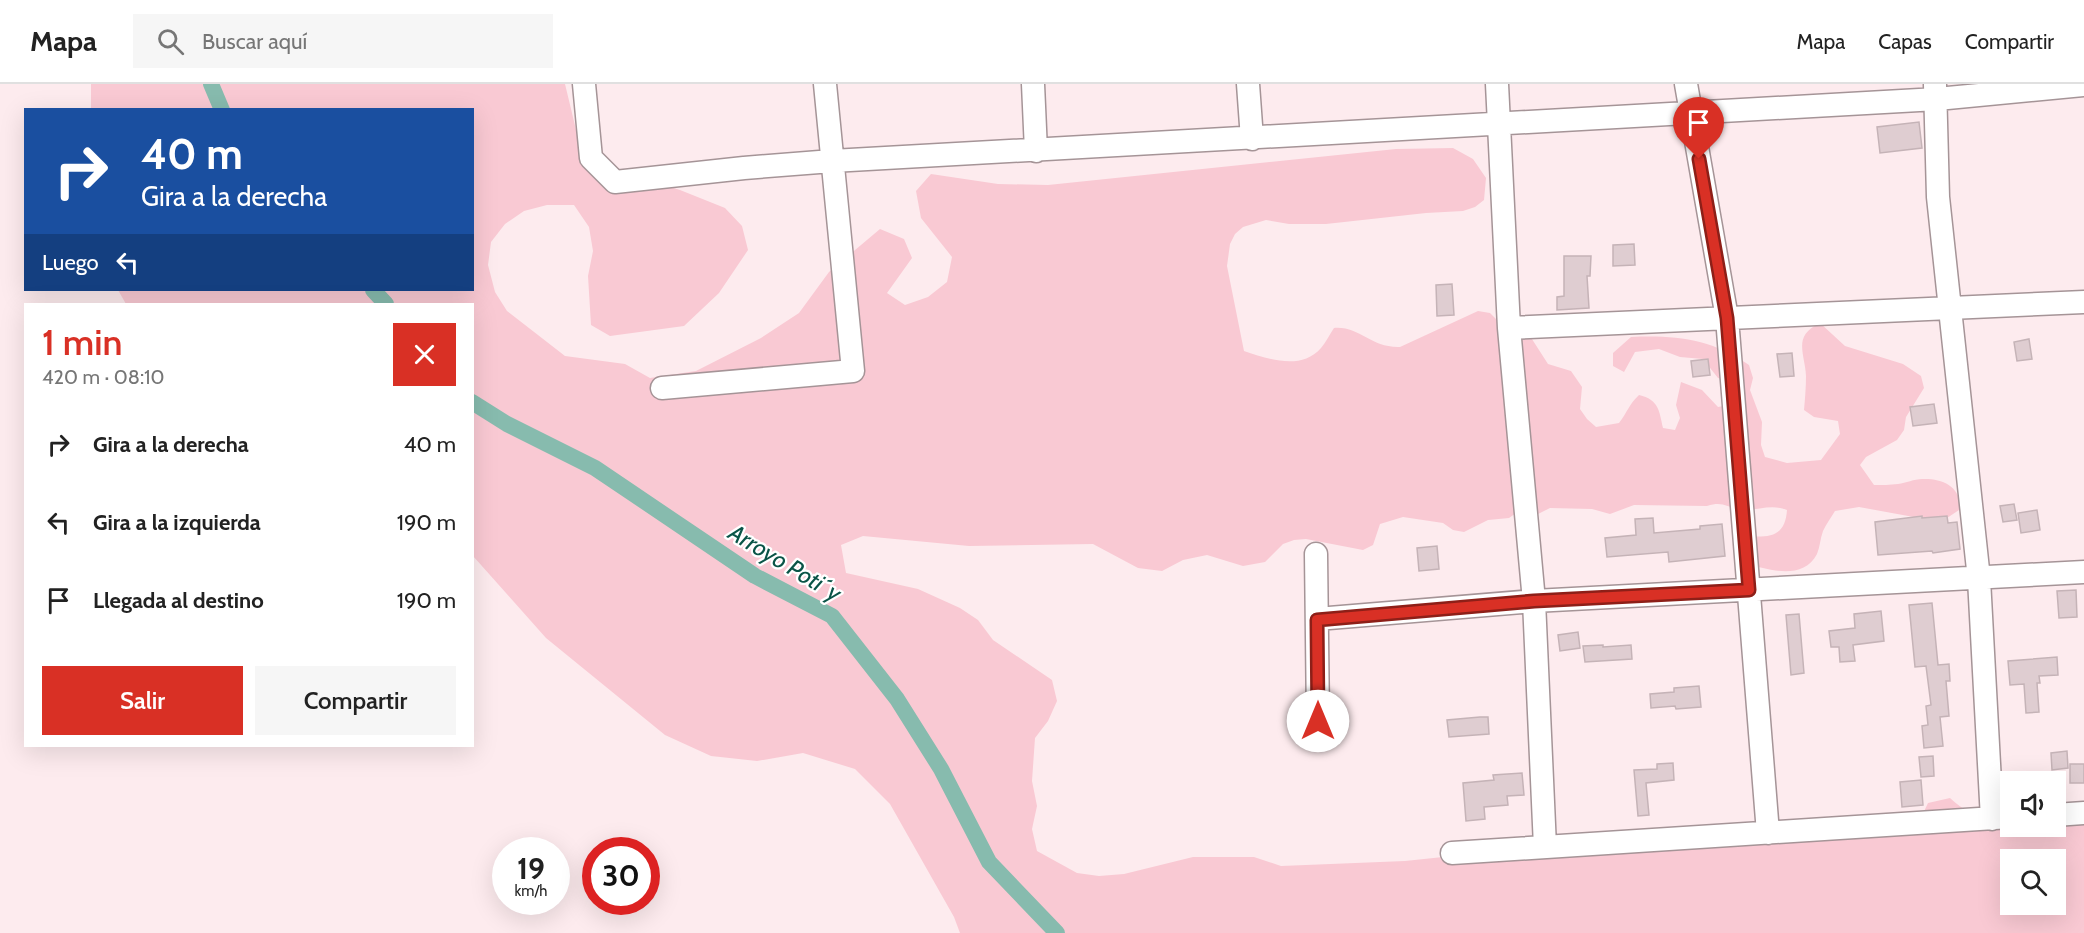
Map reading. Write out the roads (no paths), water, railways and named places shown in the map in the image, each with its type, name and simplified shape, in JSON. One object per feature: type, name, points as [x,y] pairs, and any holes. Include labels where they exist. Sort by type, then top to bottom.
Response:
[{"type":"street","points":[[584,84],[591,158],[615,182],[832,161],[1691,113],[1936,91],[2084,85]]},
{"type":"street","points":[[662,388],[853,371],[825,84]]},
{"type":"street","points":[[1033,84],[1036,151]]},
{"type":"street","points":[[1248,84],[1252,139]]},
{"type":"street","points":[[1497,84],[1509,328],[1534,601],[1545,847]]},
{"type":"street","points":[[1686,84],[1727,318],[1768,833]]},
{"type":"street","points":[[1936,91],[1938,197],[1979,579],[2000,807]]},
{"type":"street","points":[[1509,328],[2084,302]]},
{"type":"street","points":[[1316,554],[1318,721]]},
{"type":"street","points":[[1317,620],[1534,601],[2084,572]]},
{"type":"street","points":[[2066,814],[2084,813]]},
{"type":"street","points":[[1452,853],[2000,818]]},
{"type":"waterway","name":"Arroyo Poti´y","points":[[211,84],[221,108]]},
{"type":"waterway","name":"Arroyo Poti´y","points":[[374,291],[385,303]]},
{"type":"waterway","name":"Arroyo Poti´y","points":[[474,403],[507,424],[595,468],[755,576],[832,616],[897,699],[941,769],[989,862],[1057,933]]}]
